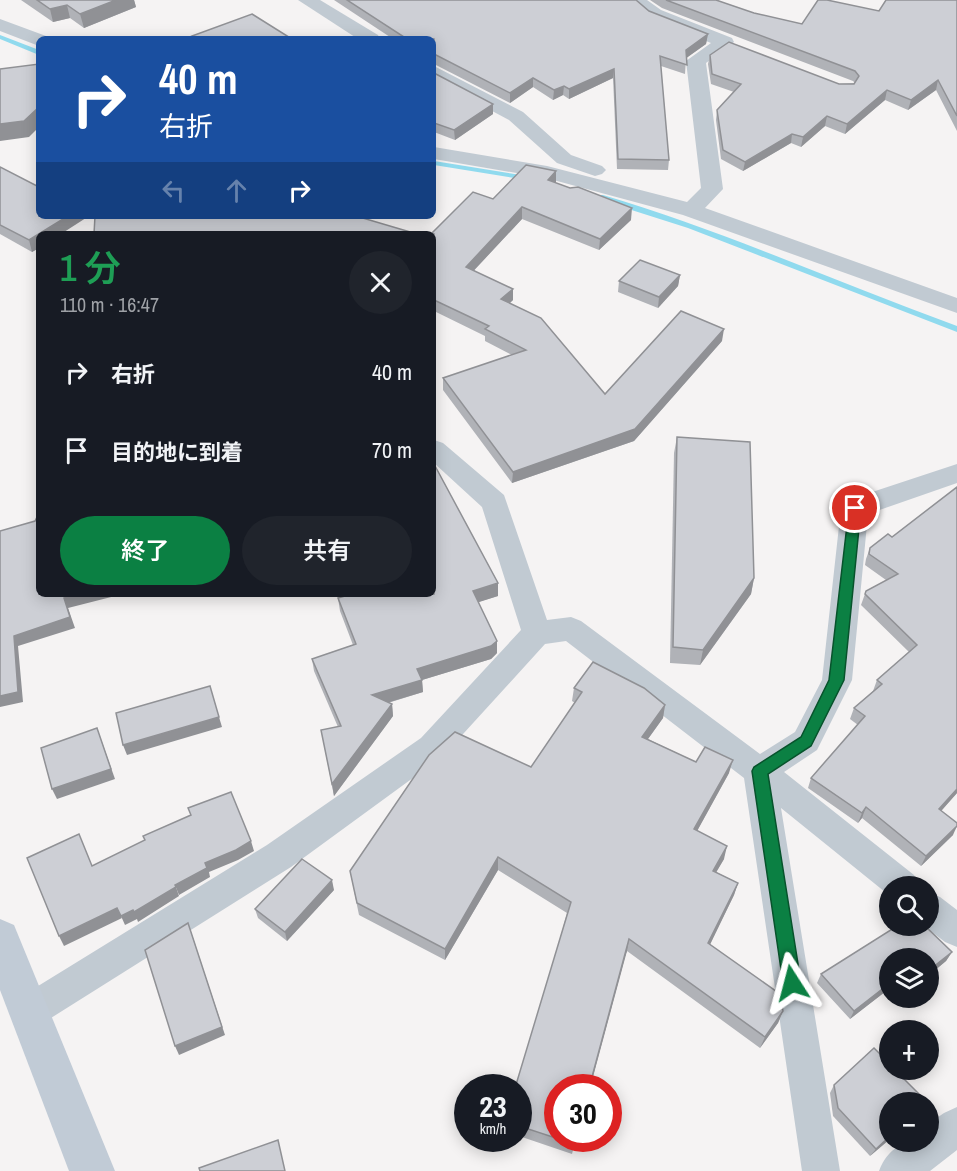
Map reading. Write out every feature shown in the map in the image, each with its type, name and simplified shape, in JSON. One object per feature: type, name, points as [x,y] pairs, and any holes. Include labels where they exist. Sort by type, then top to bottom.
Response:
[{"type":"street","points":[[307,0],[366,36]]},
{"type":"street","points":[[635,0],[655,14],[747,50]]},
{"type":"street","points":[[0,25],[36,39]]},
{"type":"street","points":[[691,210],[712,189],[696,62],[725,42]]},
{"type":"street","points":[[436,73],[516,116],[564,159],[644,187],[666,204]]},
{"type":"street","points":[[436,153],[548,172],[691,210],[957,306]]},
{"type":"street","points":[[436,451],[494,502],[537,633]]},
{"type":"street","points":[[759,771],[806,741],[837,680],[855,508],[957,472]]},
{"type":"street","points":[[30,1011],[279,856],[432,747],[537,633],[571,629],[759,771],[890,876]]},
{"type":"street","points":[[759,771],[821,1171]]},
{"type":"street","points":[[939,917],[957,931]]},
{"type":"street","points":[[0,939],[92,1171]]},
{"type":"street","points":[[898,1171],[957,1126]]},
{"type":"building","points":[[37,0],[116,0],[80,14],[67,5],[50,9]]},
{"type":"building","points":[[347,0],[636,0],[649,11],[708,34],[686,50],[687,65],[660,56],[669,160],[618,159],[614,69],[569,89],[564,86],[554,90],[533,78],[510,93],[436,55],[436,36],[402,36]]},
{"type":"building","points":[[666,0],[716,0],[754,13],[802,24],[818,0],[879,11],[886,0],[957,0],[957,116],[938,80],[911,100],[887,90],[847,124],[827,116],[803,137],[792,134],[745,162],[723,150],[717,110],[741,84],[712,74],[710,55],[729,42],[839,84],[854,84],[859,76],[855,71]]},
{"type":"building","points":[[252,14],[287,36],[192,36]]},
{"type":"building","points":[[36,64],[36,110],[24,121],[0,124],[0,69]]},
{"type":"building","points":[[436,74],[493,104],[454,130],[436,124]]},
{"type":"building","points":[[526,165],[556,171],[548,180],[570,188],[578,187],[632,208],[600,239],[522,207],[466,267],[513,289],[501,299],[541,318],[605,394],[681,311],[724,329],[635,429],[513,472],[443,378],[526,350],[485,329],[489,326],[436,301],[436,231],[434,231],[473,192],[493,199]]},
{"type":"building","points":[[0,167],[36,185],[36,219],[63,219],[44,231],[36,231],[36,236],[29,240],[0,225]]},
{"type":"building","points":[[95,219],[366,219],[407,231],[94,231]]},
{"type":"building","points":[[640,260],[680,275],[659,297],[619,281]]},
{"type":"building","points":[[677,437],[750,442],[754,578],[703,650],[673,647]]},
{"type":"building","points":[[436,468],[498,583],[473,591],[497,641],[491,646],[417,669],[422,680],[372,695],[392,704],[332,784],[321,730],[341,726],[312,659],[356,644],[338,598],[436,597]]},
{"type":"building","points":[[957,487],[957,789],[939,809],[957,823],[957,826],[926,856],[866,807],[862,813],[811,778],[865,716],[854,708],[882,684],[877,680],[917,645],[865,594],[866,591],[898,574],[869,554],[870,548],[888,534],[892,537]]},
{"type":"building","points":[[36,519],[36,597],[68,597],[64,598],[70,617],[14,636],[18,692],[0,696],[0,531]]},
{"type":"building","points":[[593,662],[644,688],[665,705],[642,737],[696,762],[705,747],[733,760],[694,829],[727,846],[713,871],[738,883],[708,943],[780,994],[783,1011],[765,1037],[629,939],[593,1074],[544,1074],[544,1134],[532,1130],[532,1074],[519,1074],[571,902],[498,857],[445,949],[357,903],[350,871],[429,755],[455,732],[531,767],[582,692],[574,688]]},
{"type":"building","points":[[210,686],[219,717],[123,745],[116,713]]},
{"type":"building","points":[[97,728],[111,769],[52,789],[41,748]]},
{"type":"building","points":[[231,792],[251,841],[205,863],[207,868],[175,885],[176,887],[134,912],[133,910],[121,916],[117,908],[59,936],[27,858],[79,834],[92,866],[145,840],[143,836],[191,815],[188,808]]},
{"type":"building","points":[[302,859],[332,880],[285,932],[255,909]]},
{"type":"building","points":[[188,923],[222,1027],[175,1046],[145,950]]},
{"type":"building","points":[[881,936],[935,936],[952,952],[939,962],[939,948],[879,948],[879,992],[854,1011],[821,974]]},
{"type":"building","points":[[874,1048],[879,1053],[879,1080],[905,1080],[917,1092],[879,1092],[879,1146],[876,1149],[838,1108],[834,1085]]},
{"type":"building","points":[[278,1140],[285,1171],[200,1171],[199,1168]]},
{"type":"waterway","points":[[0,37],[36,52]]},
{"type":"waterway","points":[[436,163],[527,178]]},
{"type":"waterway","points":[[600,197],[691,226],[957,329]]},
{"type":"route","points":[[792,983],[759,771],[806,741],[837,680],[855,508]]}]
